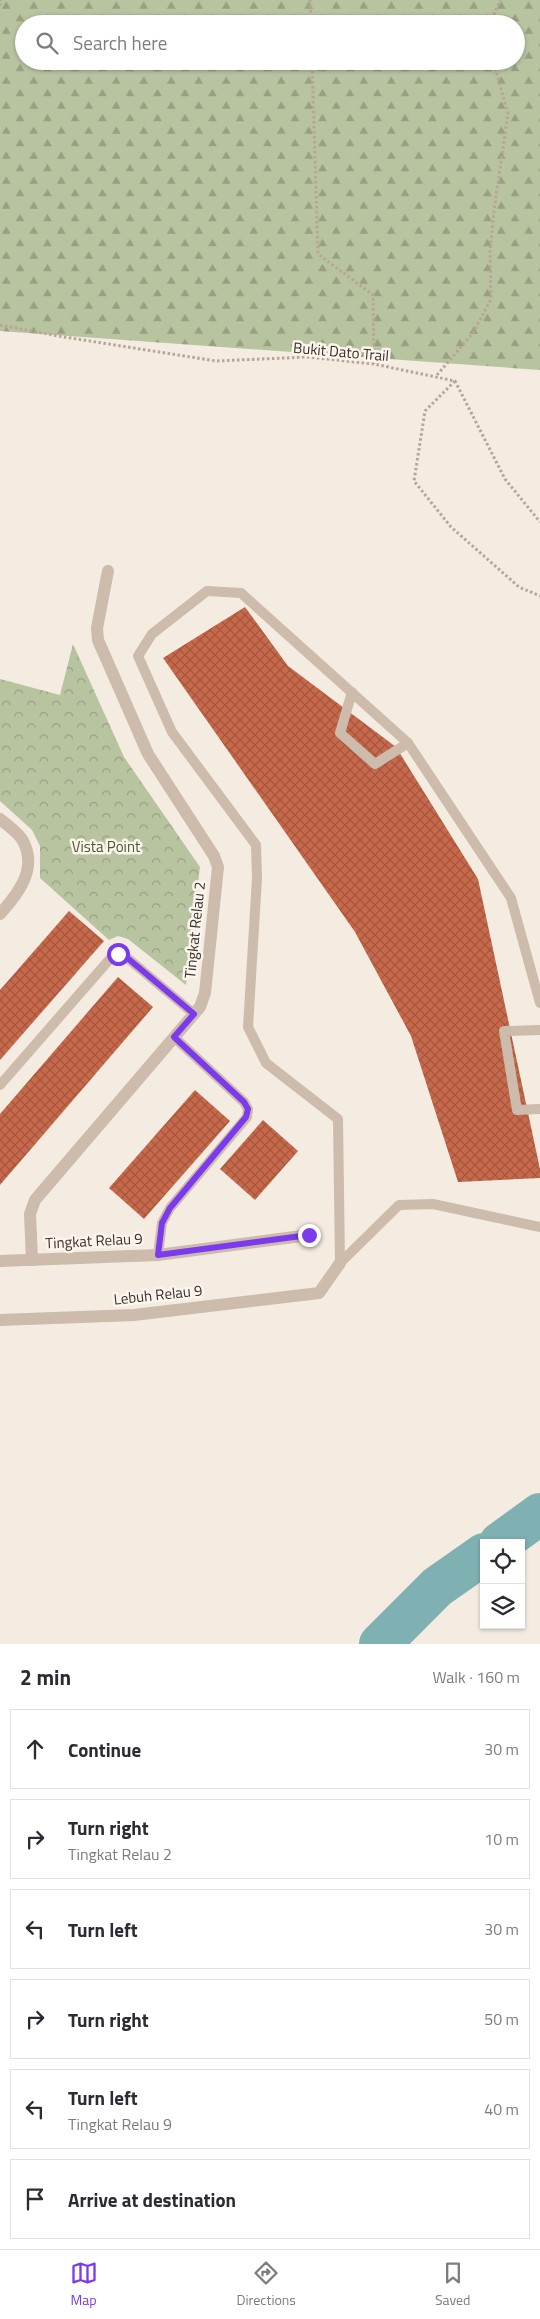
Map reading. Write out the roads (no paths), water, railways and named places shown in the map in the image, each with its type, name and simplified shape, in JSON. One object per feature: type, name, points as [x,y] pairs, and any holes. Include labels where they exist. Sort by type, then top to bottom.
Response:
[{"type":"street","name":"Tingkat Relau 2","points":[[32,1260],[30,1214],[35,1200],[194,1014],[205,993],[218,867],[214,856],[148,754],[98,640],[97,628],[108,571]]},
{"type":"street","points":[[0,819],[22,839],[28,855],[28,870],[20,891],[0,914]]},
{"type":"street","name":"Tingkat Relau 9","points":[[0,1261],[158,1255],[309,1235]]},
{"type":"street","name":"Lebuh Relau 9","points":[[0,1320],[134,1315],[319,1293],[340,1263]]},
{"type":"lane","points":[[340,1263],[338,1119],[266,1063],[248,1027],[257,878],[256,846],[172,732],[138,656],[152,634],[207,591],[241,593],[408,743],[511,898],[540,1003]]},
{"type":"lane","points":[[352,692],[340,733],[375,764],[408,743]]},
{"type":"lane","points":[[0,1084],[109,960],[118,954],[125,956],[194,1014]]},
{"type":"lane","points":[[540,1030],[504,1031],[518,1110],[540,1109]]},
{"type":"lane","points":[[158,1255],[162,1223],[170,1208],[246,1117],[248,1109],[244,1102],[174,1037]]},
{"type":"lane","points":[[340,1263],[399,1205],[433,1204],[540,1227]]},
{"type":"waterway","points":[[506,1539],[540,1514]]},
{"type":"waterway","points":[[380,1644],[437,1587],[480,1557]]},
{"type":"park label","name":"Vista Point","points":[[106,847]]}]
